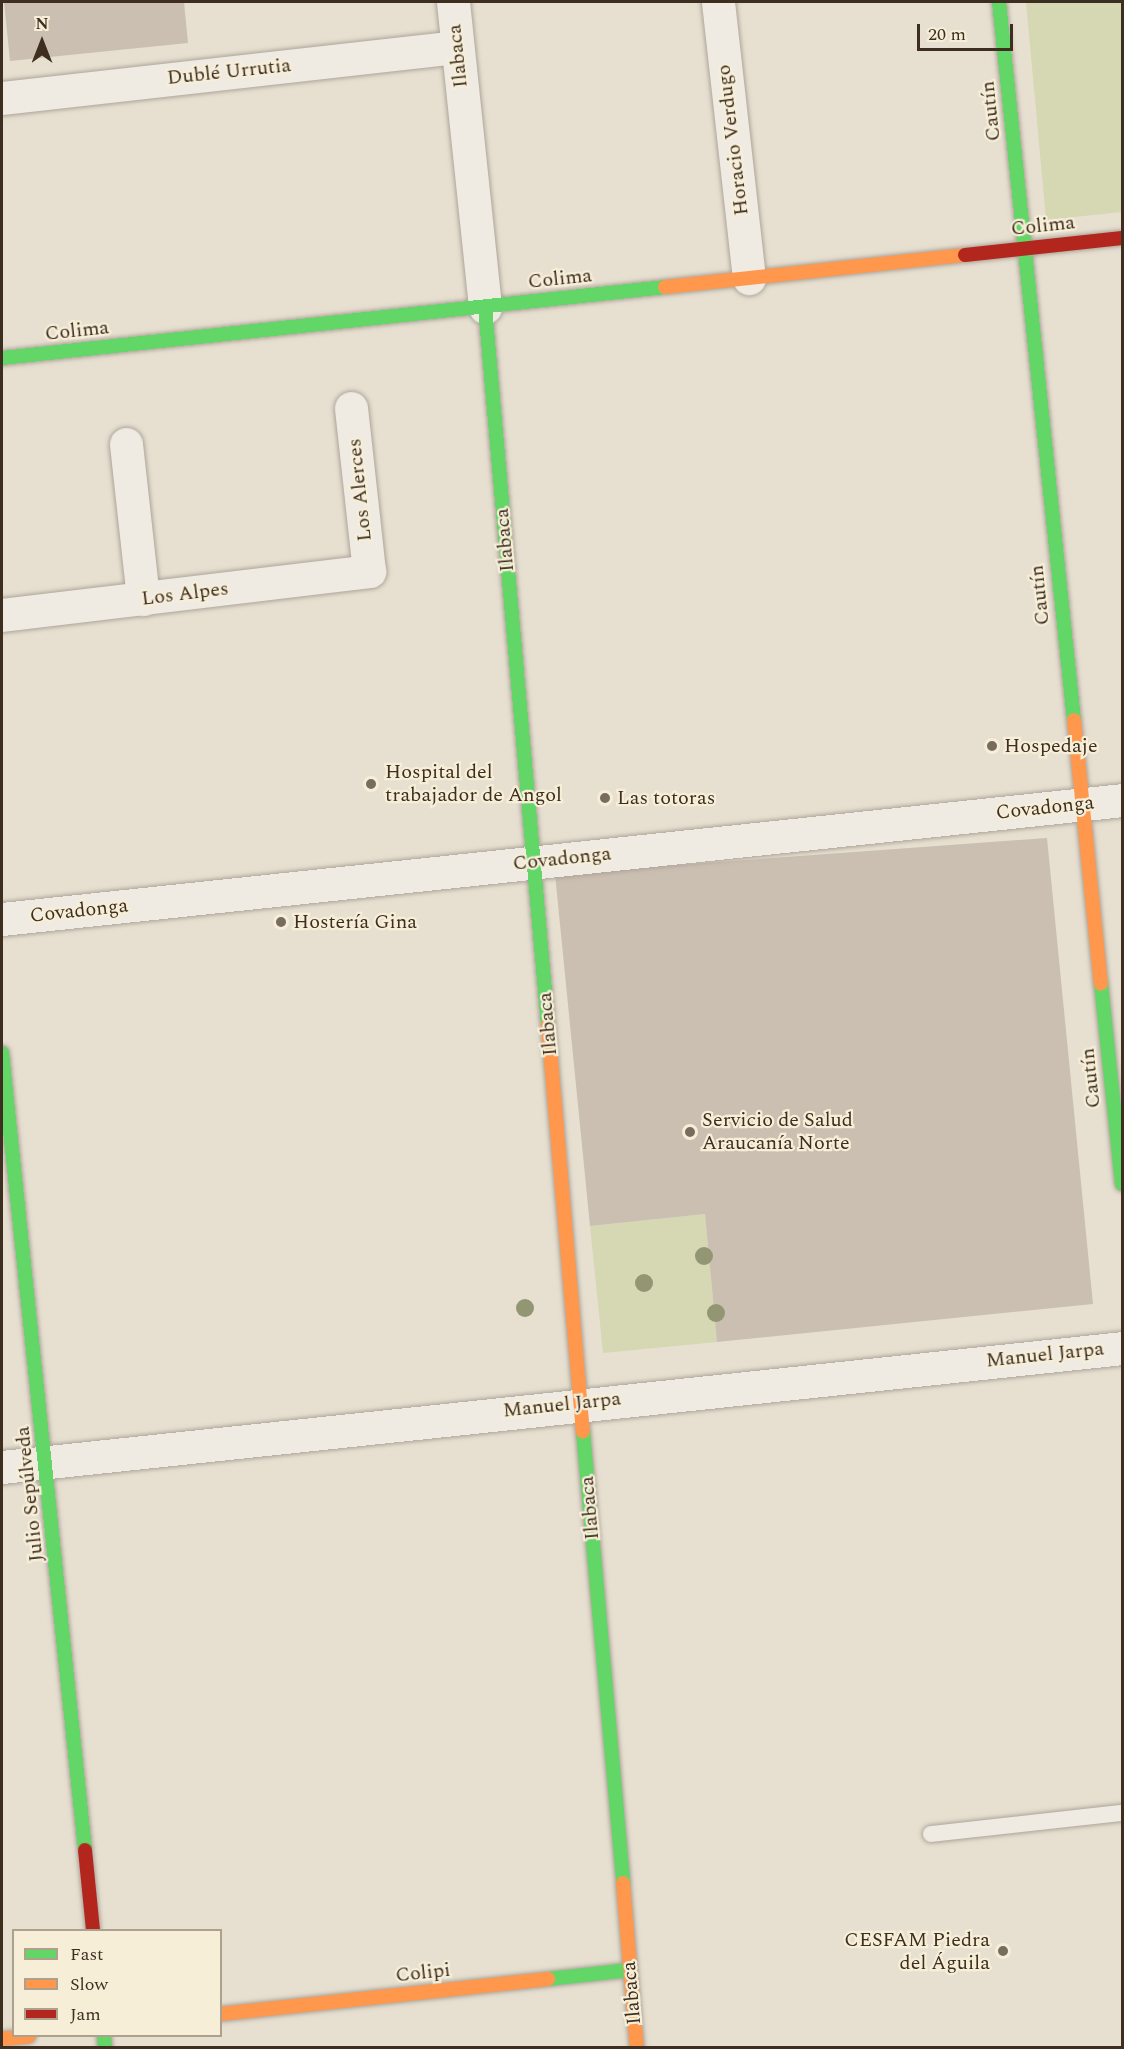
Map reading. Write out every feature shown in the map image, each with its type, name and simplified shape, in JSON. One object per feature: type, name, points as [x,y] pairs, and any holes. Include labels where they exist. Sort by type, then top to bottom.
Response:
[{"type":"main road","name":"Cautín","points":[[999,2],[1122,1184]]},
{"type":"main road","name":"Colima","points":[[2,358],[1122,237]]},
{"type":"main road","name":"Ilabaca","points":[[485,307],[637,2048]]},
{"type":"main road","name":"Julio Sepúlveda","points":[[2,1053],[47,1462],[93,1929]]},
{"type":"main road","name":"Colipi","points":[[222,2014],[630,1970]]},
{"type":"street","name":"Ilabaca","points":[[453,2],[485,307]]},
{"type":"street","name":"Horacio Verdugo","points":[[718,2],[749,278]]},
{"type":"street","name":"Dublé Urrutia","points":[[2,98],[457,47]]},
{"type":"street","name":"Los Alerces","points":[[351,408],[369,572]]},
{"type":"street","points":[[126,444],[143,599]]},
{"type":"street","name":"Los Alpes","points":[[2,615],[369,572]]},
{"type":"street","name":"Covadonga","points":[[2,919],[1122,800]]},
{"type":"street","name":"Manuel Jarpa","points":[[2,1467],[581,1403],[1122,1348]]},
{"type":"lane","points":[[931,1834],[1122,1813]]},
{"type":"green space","points":[[1026,2],[1122,2],[1122,212],[1046,220]]},
{"type":"green space","points":[[705,1214],[717,1342],[603,1353],[590,1226]]},
{"type":"building","points":[[4,2],[184,2],[188,43],[10,61]]},
{"type":"building","points":[[1047,838],[1093,1304],[717,1342],[705,1214],[590,1226],[555,874]]},
{"type":"traffic: fast","points":[[999,2],[1074,720]]},
{"type":"traffic: fast","points":[[2,358],[665,287]]},
{"type":"traffic: fast","points":[[485,307],[548,1025]]},
{"type":"traffic: fast","points":[[1101,984],[1122,1184]]},
{"type":"traffic: fast","points":[[2,1053],[85,1850]]},
{"type":"traffic: fast","points":[[583,1431],[623,1883]]},
{"type":"traffic: fast","points":[[548,1979],[630,1970]]},
{"type":"traffic: fast","points":[[104,2037],[105,2048]]},
{"type":"traffic: slow","points":[[665,287],[965,255]]},
{"type":"traffic: slow","points":[[1074,720],[1101,984]]},
{"type":"traffic: slow","points":[[548,1025],[583,1431]]},
{"type":"traffic: slow","points":[[623,1883],[637,2048]]},
{"type":"traffic: slow","points":[[222,2014],[548,1979]]},
{"type":"traffic: slow","points":[[2,2039],[20,2037]]},
{"type":"traffic: jam","points":[[965,255],[1122,238]]},
{"type":"traffic: jam","points":[[85,1850],[93,1929]]},
{"type":"place","name":"Hospedaje","points":[[992,746]]},
{"type":"place","name":"Hospital del trabajador de Angol","points":[[371,784]]},
{"type":"place","name":"Las totoras","points":[[605,798]]},
{"type":"place","name":"Hostería Gina","points":[[281,922]]},
{"type":"place","name":"Servicio de Salud Araucanía Norte","points":[[690,1132]]},
{"type":"place","name":"CESFAM Piedra del Águila","points":[[1003,1951]]}]
